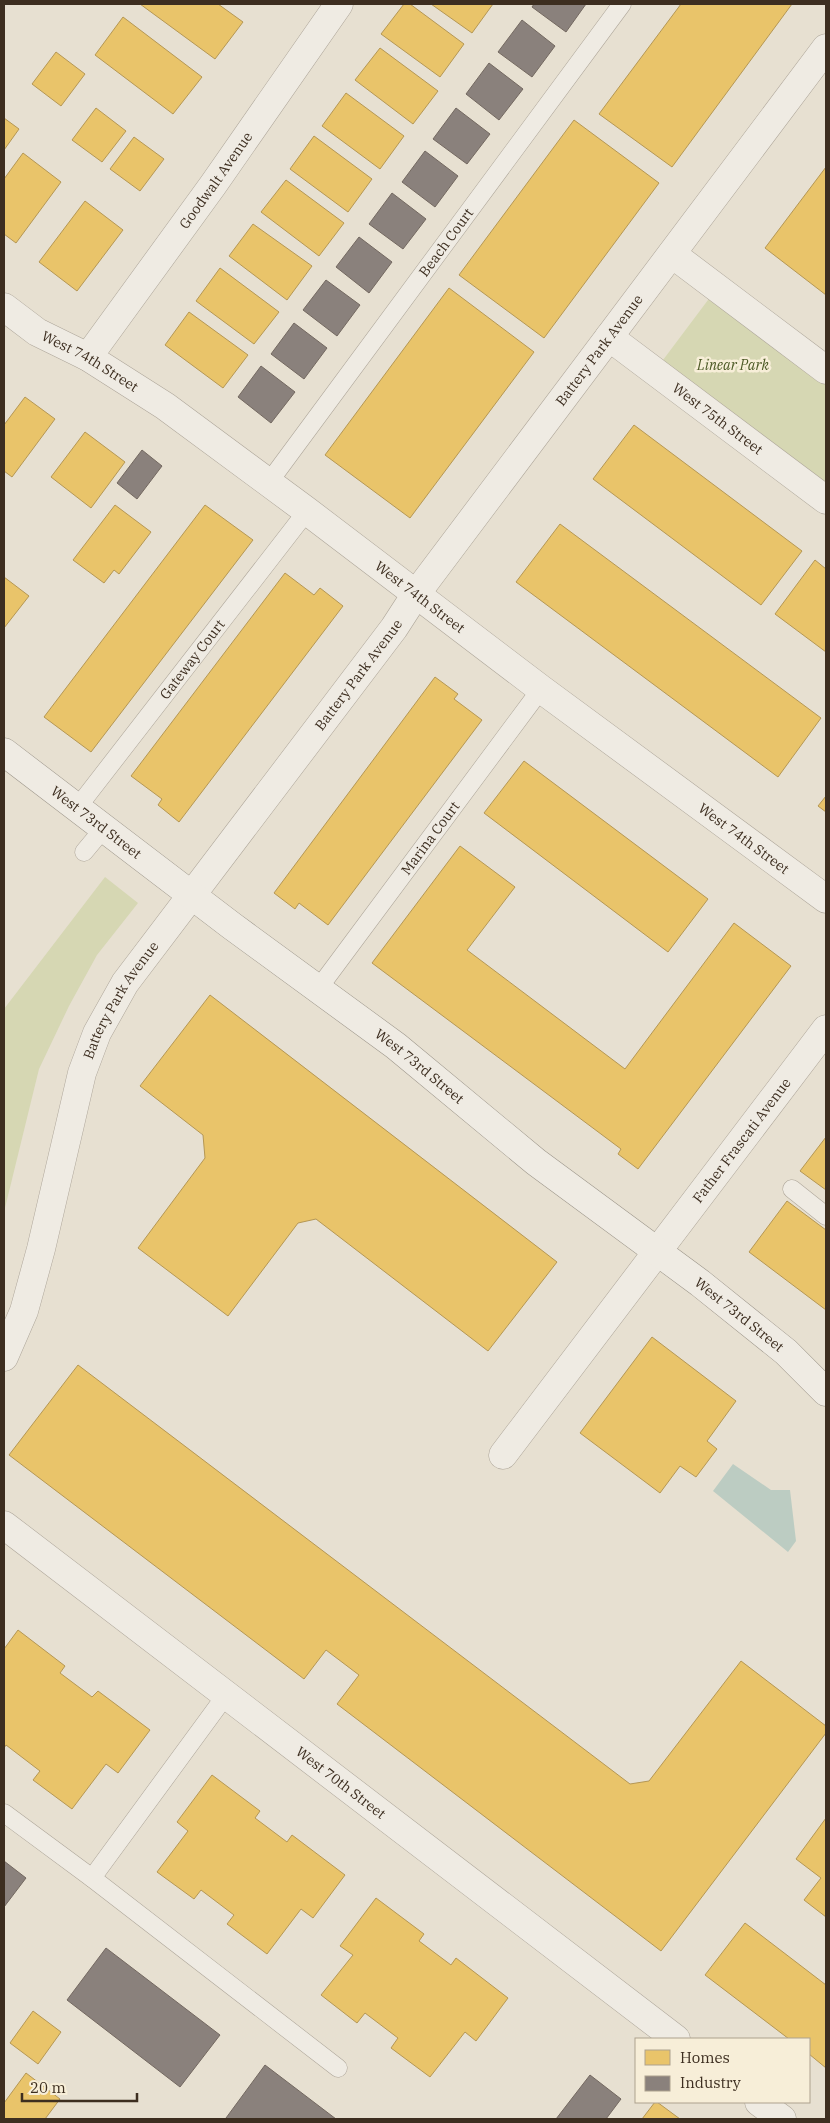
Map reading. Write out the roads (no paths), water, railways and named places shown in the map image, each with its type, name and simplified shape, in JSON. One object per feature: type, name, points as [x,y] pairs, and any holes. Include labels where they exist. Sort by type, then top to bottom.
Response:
[{"type":"street","name":"Goodwalt Avenue","points":[[88,356],[213,185],[340,4]]},
{"type":"street","name":"Battery Park Avenue","points":[[4,1357],[24,1311],[41,1248],[82,1073],[97,1033],[125,983],[394,628],[416,594],[826,48]]},
{"type":"street","points":[[672,254],[826,370]]},
{"type":"street","name":"West 74th Street","points":[[4,307],[37,332],[88,356],[165,406],[269,482],[541,689],[826,899]]},
{"type":"street","name":"West 75th Street","points":[[609,338],[826,500]]},
{"type":"street","name":"West 73rd Street","points":[[4,752],[396,1046],[536,1162],[700,1283],[786,1352],[826,1392]]},
{"type":"street","name":"Father Frascati Avenue","points":[[503,1455],[826,1028]]},
{"type":"street","name":"West 70th Street","points":[[4,1526],[675,2038]]},
{"type":"street","points":[[760,2103],[782,2119]]},
{"type":"lane","name":"Beach Court","points":[[269,482],[622,4]]},
{"type":"lane","name":"Gateway Court","points":[[77,808],[307,511]]},
{"type":"lane","name":"Marina Court","points":[[318,989],[541,689]]},
{"type":"lane","points":[[84,852],[104,828]]},
{"type":"lane","points":[[792,1189],[826,1216]]},
{"type":"lane","points":[[92,1878],[226,1695]]},
{"type":"lane","points":[[4,1814],[92,1878],[338,2068]]},
{"type":"park label","name":"Linear Park","points":[[733,365]]}]
